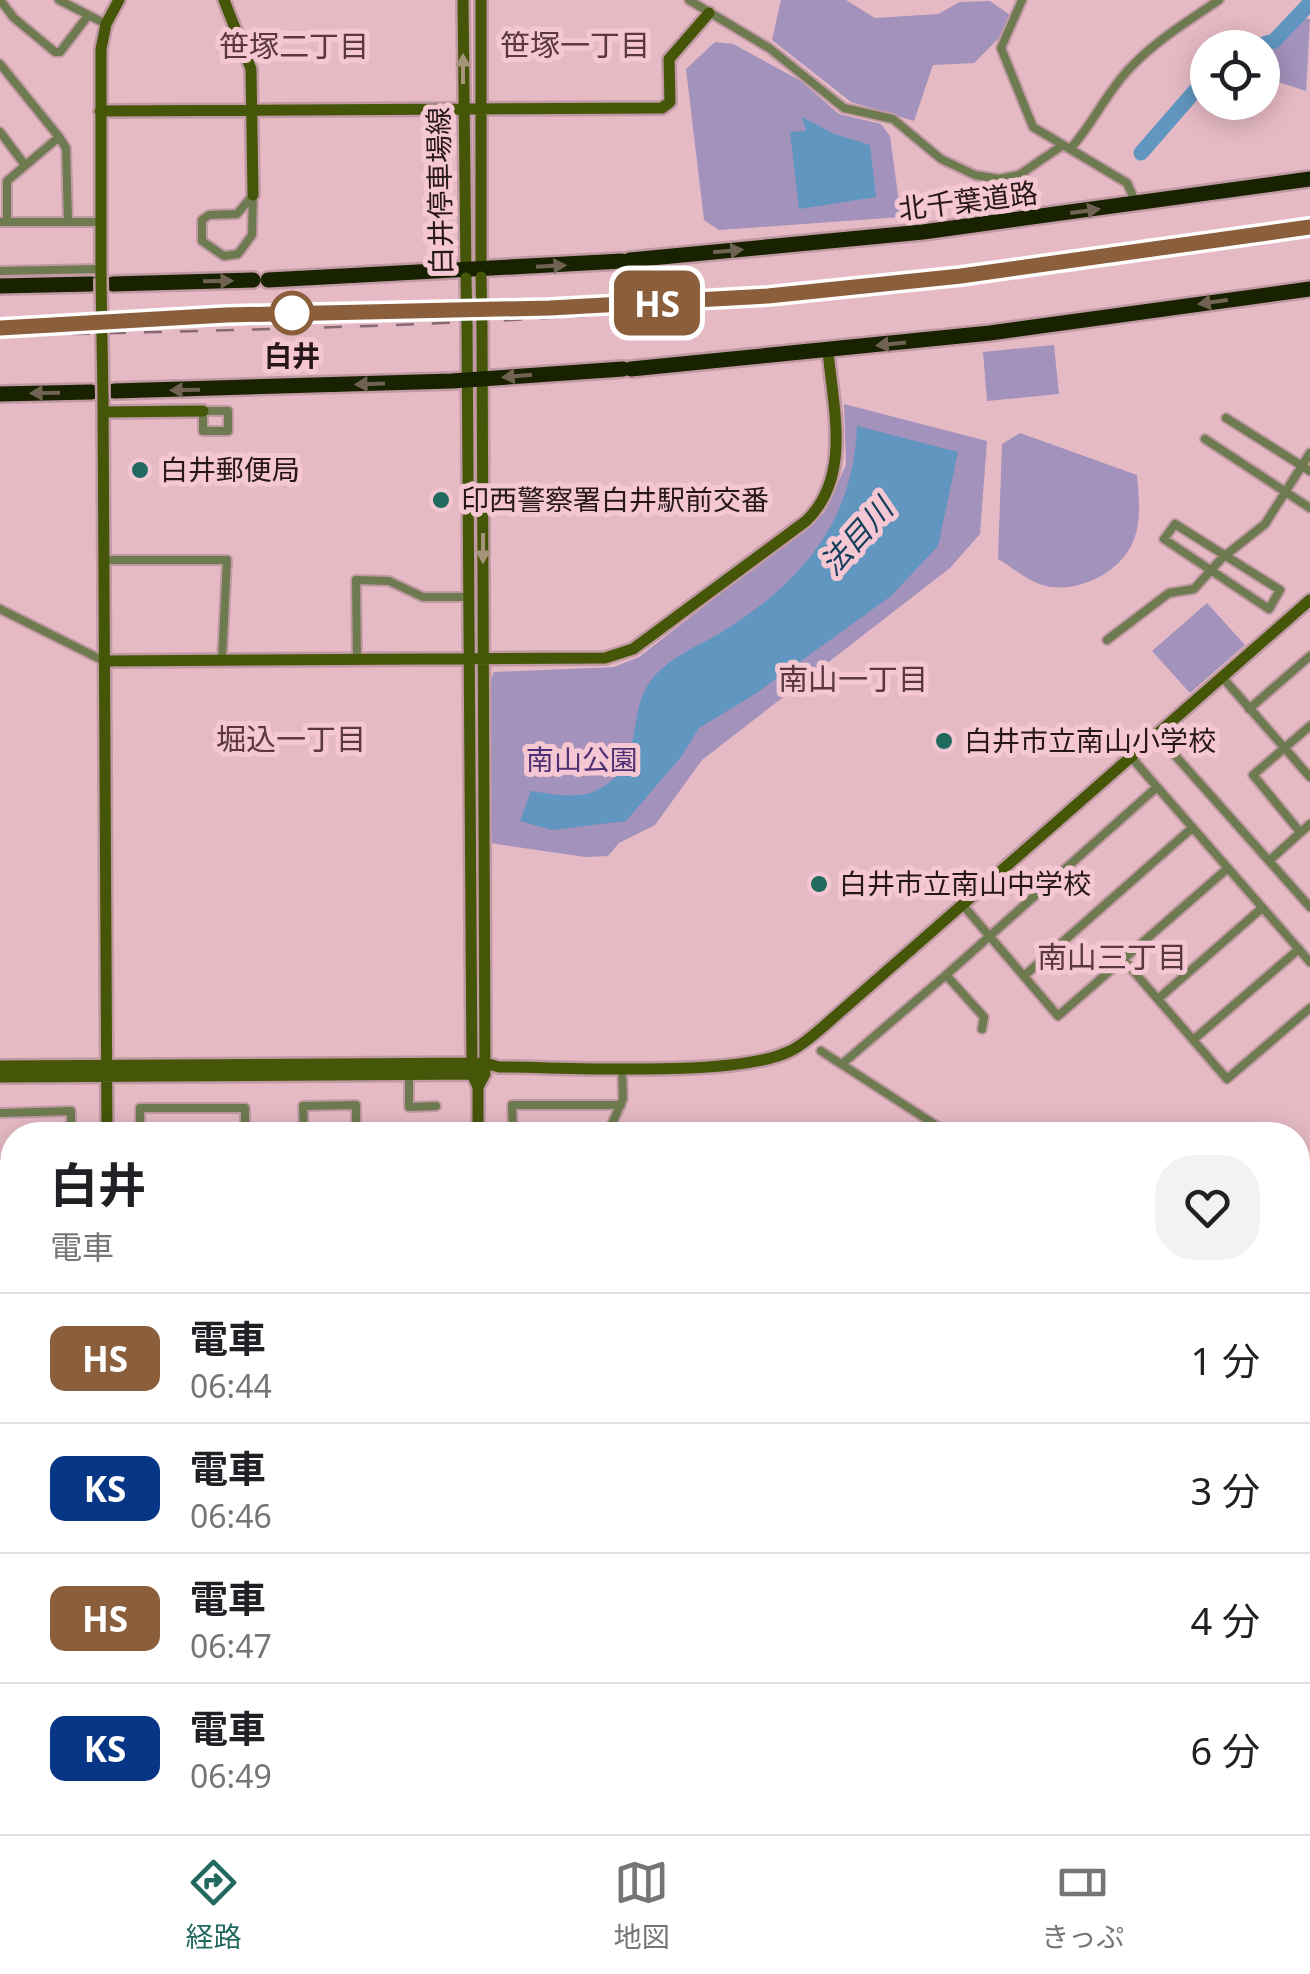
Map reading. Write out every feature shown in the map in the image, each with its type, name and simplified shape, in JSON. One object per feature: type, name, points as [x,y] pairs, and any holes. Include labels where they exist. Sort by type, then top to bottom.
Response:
[{"type":"highway","name":"北千葉道路","points":[[0,286],[102,279],[260,280],[474,274],[904,234],[1310,179]]},
{"type":"highway","points":[[0,394],[103,399],[627,369],[828,351],[1310,289]]},
{"type":"street","points":[[0,0],[14,18],[55,52],[60,52],[87,18]]},
{"type":"street","points":[[59,0],[87,18],[106,24]]},
{"type":"street","points":[[108,1122],[100,112],[106,24],[119,0]]},
{"type":"street","points":[[224,0],[246,49],[253,110],[253,222],[252,235],[238,254],[224,256],[202,241],[199,229],[209,215],[237,214],[253,222]]},
{"type":"street","name":"白井停車場線","points":[[462,0],[474,274]]},
{"type":"street","name":"白井停車場線","points":[[475,377],[481,0]]},
{"type":"street","points":[[690,0],[770,48],[844,108],[893,119],[941,158],[975,175],[999,179],[1019,176],[1090,129],[1127,70],[1176,25],[1218,0]]},
{"type":"street","points":[[1022,0],[1001,48],[1034,127],[1127,182],[1137,204]]},
{"type":"street","points":[[100,112],[668,105],[669,59],[709,13]]},
{"type":"street","points":[[0,64],[66,148],[68,222]]},
{"type":"street","points":[[0,132],[25,164]]},
{"type":"street","points":[[59,136],[8,181],[4,222],[101,222]]},
{"type":"street","points":[[237,214],[253,195]]},
{"type":"street","points":[[0,271],[102,279]]},
{"type":"street","points":[[0,608],[104,661],[605,658],[633,650],[806,521],[822,503],[835,466],[828,351]]},
{"type":"street","points":[[475,377],[470,596],[478,659]]},
{"type":"street","points":[[475,377],[478,1122]]},
{"type":"street","points":[[103,399],[204,411]]},
{"type":"street","points":[[1226,418],[1306,468]]},
{"type":"street","points":[[1205,439],[1310,508]]},
{"type":"street","points":[[1108,640],[1169,593],[1194,589],[1226,555],[1265,524],[1306,468],[1310,453]]},
{"type":"street","points":[[1175,524],[1226,555],[1280,590],[1269,610],[1164,539],[1175,524]]},
{"type":"street","points":[[103,560],[227,560],[222,660]]},
{"type":"street","points":[[356,659],[356,580],[388,581],[423,597],[470,596]]},
{"type":"street","points":[[0,1066],[409,1075],[499,1068],[741,1064],[790,1052],[1310,600]]},
{"type":"street","points":[[1250,708],[1310,656]]},
{"type":"street","points":[[1222,677],[1310,778]]},
{"type":"street","points":[[1300,832],[1253,776],[1310,726]]},
{"type":"street","points":[[1156,734],[1310,906]]},
{"type":"street","points":[[1130,756],[1310,962]]},
{"type":"street","points":[[842,1064],[1157,787]]},
{"type":"street","points":[[1270,860],[1310,824]]},
{"type":"street","points":[[1024,976],[1192,828]]},
{"type":"street","points":[[962,904],[1058,1016],[1228,868]]},
{"type":"street","points":[[1158,999],[1262,908]]},
{"type":"street","points":[[1193,1040],[1298,949]]},
{"type":"street","points":[[1123,960],[1227,1079],[1310,1008]]},
{"type":"street","points":[[946,975],[984,1017],[982,1028]]},
{"type":"street","points":[[821,1050],[931,1122]]},
{"type":"street","points":[[613,1122],[621,1104],[622,1067]]},
{"type":"street","points":[[0,1077],[107,1071],[479,1069]]},
{"type":"street","points":[[409,1075],[410,1106],[436,1106]]},
{"type":"street","points":[[513,1122],[512,1106],[621,1104]]},
{"type":"street","points":[[304,1122],[303,1106],[356,1105],[356,1122]]},
{"type":"street","points":[[140,1122],[140,1108],[245,1108],[245,1122]]},
{"type":"street","points":[[0,1113],[71,1111],[71,1122]]},
{"type":"green space","points":[[781,0],[846,0],[875,18],[938,14],[960,2],[990,1],[1017,20],[974,63],[933,65],[914,121],[851,102],[772,40]]},
{"type":"green space","points":[[1304,18],[1310,19],[1306,91],[1280,83],[1280,42]]},
{"type":"green space","points":[[715,42],[733,44],[801,81],[839,114],[881,124],[890,136],[901,217],[719,230],[704,220],[686,69]]},
{"type":"green space","points":[[1054,345],[1059,394],[987,401],[983,352]]},
{"type":"green space","name":"南山公園","points":[[844,404],[987,441],[980,534],[950,568],[702,760],[655,825],[619,843],[608,856],[585,857],[490,843],[490,682],[494,672],[614,667],[639,657],[824,513],[846,465]]},
{"type":"green space","points":[[1020,433],[1137,475],[1139,519],[1132,544],[1117,564],[1095,579],[1071,587],[1046,586],[998,559],[1002,444]]},
{"type":"green space","points":[[1207,603],[1245,645],[1190,693],[1152,651]]},
{"type":"water","points":[[802,117],[834,134],[870,145],[876,197],[799,209],[790,132],[806,131]]},
{"type":"water","points":[[857,426],[958,452],[938,546],[891,596],[755,694],[699,728],[681,757],[626,821],[552,830],[520,821],[531,791],[582,795],[610,782],[627,760],[642,696],[655,676],[682,654],[750,613],[799,570],[834,520],[846,491]]},
{"type":"waterway","name":"法目川","points":[[1280,35],[1310,3]]},
{"type":"waterway","name":"法目川","points":[[1141,153],[1190,97]]},
{"type":"railway","points":[[0,336],[385,325],[674,310],[905,287],[1310,231]]},
{"type":"railway","points":[[310,312],[440,310]]},
{"type":"train","name":"HS","points":[[0,328],[226,315],[550,308],[768,296],[961,276],[1310,227]]},
{"type":"place","name":"白井","points":[[292,313]]},
{"type":"place","name":"白井郵便局","points":[[140,470]]},
{"type":"place","name":"印西警察署白井駅前交番","points":[[441,500]]},
{"type":"place","name":"白井市立南山小学校","points":[[944,741]]},
{"type":"place","name":"白井市立南山中学校","points":[[819,884]]},
{"type":"district","name":"笹塚一丁目","points":[[575,46]]},
{"type":"district","name":"笹塚二丁目","points":[[294,47]]},
{"type":"district","name":"南山一丁目","points":[[853,680]]},
{"type":"district","name":"堀込一丁目","points":[[291,740]]},
{"type":"district","name":"南山三丁目","points":[[1112,958]]}]
